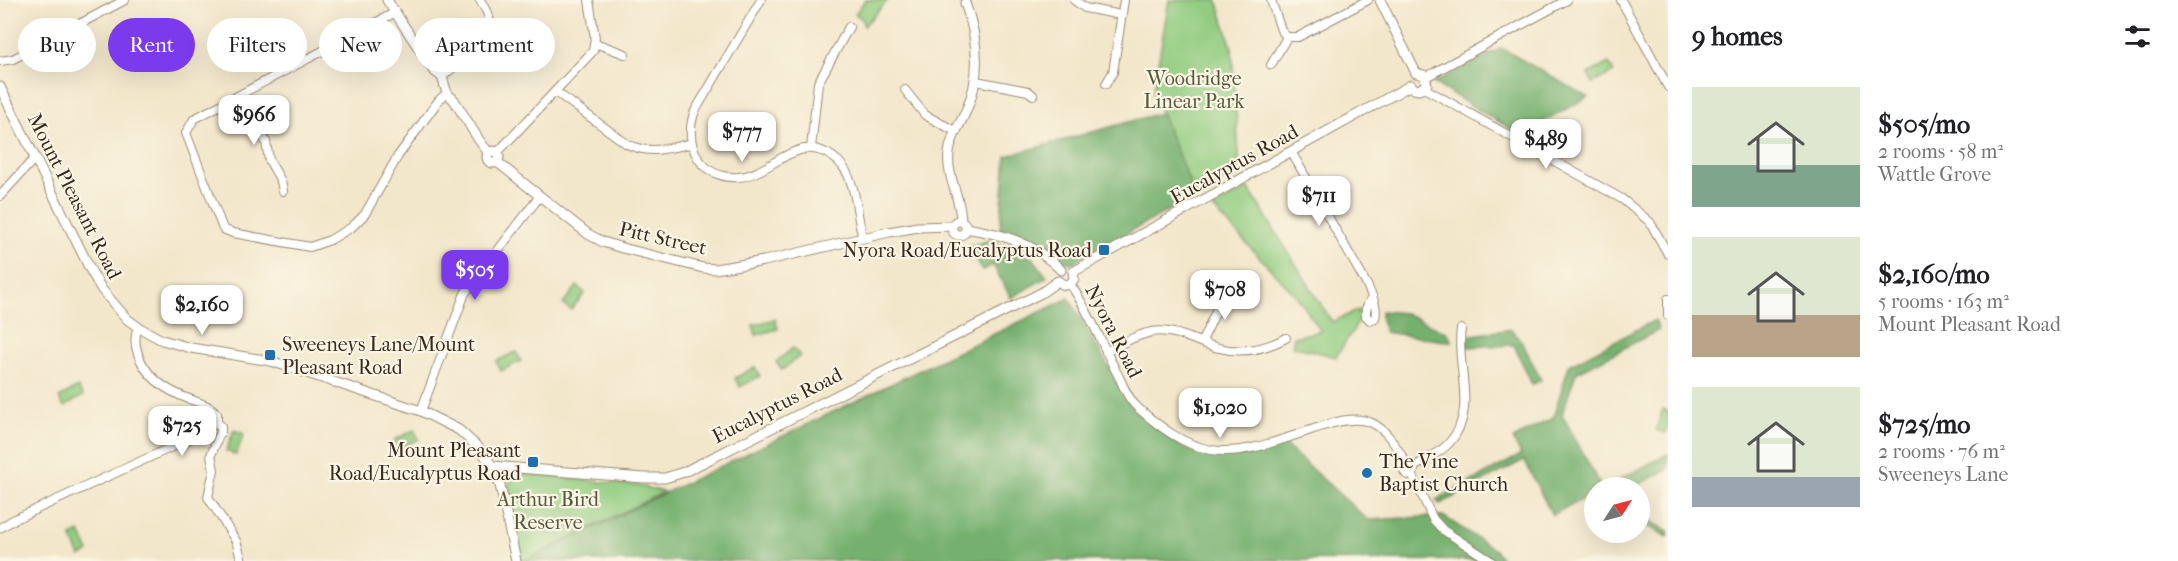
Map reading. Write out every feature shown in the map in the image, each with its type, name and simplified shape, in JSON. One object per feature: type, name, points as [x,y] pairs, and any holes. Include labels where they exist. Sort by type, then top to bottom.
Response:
[{"type":"street","points":[[0,61],[13,59],[125,0]]},
{"type":"street","name":"Pitt Street","points":[[387,0],[433,70],[442,77],[447,93],[454,100],[479,140],[540,196],[588,234],[603,242],[703,268],[733,267],[918,227],[960,225],[994,232],[1039,250],[1061,270]]},
{"type":"street","points":[[442,77],[486,40],[489,34],[490,20],[480,0]]},
{"type":"street","points":[[494,155],[589,57],[596,43],[589,0]]},
{"type":"street","points":[[761,0],[695,111],[691,120],[690,144],[696,156],[705,166],[716,173],[738,177],[753,173],[793,152],[811,148],[832,156],[845,169],[850,178],[863,238]]},
{"type":"street","points":[[1074,0],[1085,8],[1121,15]]},
{"type":"street","points":[[1106,84],[1113,72],[1124,0]]},
{"type":"street","points":[[1270,0],[1281,30],[1287,37],[1298,37],[1368,0]]},
{"type":"street","points":[[1380,0],[1416,73]]},
{"type":"street","points":[[1426,77],[1567,0]]},
{"type":"street","points":[[1621,0],[1668,87]]},
{"type":"street","points":[[960,225],[961,209],[948,163],[951,142],[968,106],[976,81],[976,48],[971,21],[962,2]]},
{"type":"street","points":[[396,12],[194,119],[186,133],[223,229],[233,233],[310,247],[330,240],[360,220],[398,156],[439,100],[447,93]]},
{"type":"street","points":[[811,148],[819,83],[849,27]]},
{"type":"street","points":[[1271,65],[1287,37]]},
{"type":"street","points":[[596,43],[624,54]]},
{"type":"street","points":[[1424,88],[1427,82],[1426,77],[1422,73],[1416,73],[1412,76],[1411,85],[1417,90],[1424,88],[1622,199],[1650,222],[1668,254]]},
{"type":"street","points":[[976,81],[1033,95]]},
{"type":"street","name":"Eucalyptus Road","points":[[1073,272],[1292,153],[1411,85]]},
{"type":"street","name":"Mount Pleasant Road","points":[[0,87],[91,271],[116,308],[138,327],[162,340],[177,345],[271,361],[421,411],[459,429],[482,451],[492,465],[500,485],[515,561]]},
{"type":"street","points":[[905,90],[925,115],[955,131]]},
{"type":"street","points":[[556,92],[635,148],[654,151],[690,144]]},
{"type":"street","points":[[236,97],[254,120],[266,142],[270,160],[283,191]]},
{"type":"street","points":[[1292,153],[1372,296]]},
{"type":"street","points":[[0,196],[35,158]]},
{"type":"street","points":[[421,411],[465,293],[540,196]]},
{"type":"street","points":[[1068,269],[1073,272],[1074,279],[1070,284],[1064,285],[1058,281],[1057,275],[1061,270],[1068,269]]},
{"type":"street","name":"Eucalyptus Road","points":[[492,465],[644,478],[665,478],[684,472],[1041,293],[1058,281]]},
{"type":"street","name":"Nyora Road","points":[[1070,284],[1134,405],[1173,435],[1192,446],[1217,452],[1251,449],[1333,423],[1355,420],[1372,423],[1380,428],[1411,469],[1433,519],[1443,530],[1491,561]]},
{"type":"street","points":[[1202,341],[1226,290]]},
{"type":"street","points":[[1668,299],[1668,316]]},
{"type":"street","points":[[138,327],[134,337],[136,347],[150,375],[180,396],[212,408],[217,414],[217,422],[221,426],[221,431],[211,455],[214,470],[208,497],[236,541],[242,561]]},
{"type":"street","points":[[1411,469],[1450,443],[1463,418],[1465,398],[1459,340],[1461,329]]},
{"type":"street","points":[[1106,352],[1135,337],[1154,332],[1172,332],[1218,348],[1250,350],[1270,346],[1286,338]]},
{"type":"street","points":[[0,528],[198,435],[217,422]]},
{"type":"green space","points":[[865,0],[888,0],[864,26],[861,18],[855,14]]},
{"type":"green space","name":"Woodridge Linear Park","points":[[1169,0],[1217,0],[1232,48],[1240,171],[1195,196],[1153,94]]},
{"type":"green space","points":[[1501,48],[1588,97],[1541,123],[1531,141],[1433,83]]},
{"type":"green space","points":[[1609,63],[1614,72],[1593,83],[1588,74]]},
{"type":"green space","points":[[1161,113],[1195,196],[1073,263],[1066,262],[1042,245],[1000,229],[1006,156]]},
{"type":"green space","points":[[1248,188],[1332,322],[1359,310],[1359,321],[1336,357],[1292,346],[1294,337],[1321,331],[1298,298],[1212,207]]},
{"type":"green space","points":[[990,240],[1033,258],[1047,277],[1011,298],[993,265],[982,270],[969,246]]},
{"type":"green space","points":[[577,286],[585,293],[571,310],[563,304]]},
{"type":"green space","points":[[1069,298],[1133,409],[1171,439],[1191,451],[1215,457],[1250,453],[1283,443],[1368,520],[1443,516],[1495,550],[1503,560],[524,561]]},
{"type":"green space","points":[[1381,311],[1405,313],[1448,333],[1452,342],[1385,332]]},
{"type":"green space","points":[[775,319],[778,329],[756,335],[753,325]]},
{"type":"green space","points":[[1655,320],[1659,330],[1576,373],[1562,414],[1596,477],[1584,477],[1584,498],[1552,515],[1524,460],[1440,504],[1436,500],[1521,455],[1513,439],[1553,418],[1569,365]]},
{"type":"green space","points":[[1511,329],[1522,342],[1541,380],[1532,385],[1514,345],[1467,347],[1467,336]]},
{"type":"green space","points":[[793,348],[800,356],[782,370],[776,362]]},
{"type":"green space","points":[[516,352],[521,361],[501,371],[496,361]]},
{"type":"green space","points":[[755,367],[760,376],[740,387],[735,378]]},
{"type":"green space","points":[[78,387],[83,396],[64,407],[59,398]]},
{"type":"green space","points":[[1663,409],[1668,411],[1666,433],[1656,430]]},
{"type":"green space","points":[[234,430],[244,434],[236,455],[226,451]]},
{"type":"green space","points":[[414,430],[419,439],[399,449],[394,440]]},
{"type":"green space","points":[[1668,454],[1668,470],[1650,479],[1624,477]]},
{"type":"green space","name":"Arthur Bird Reserve","points":[[511,473],[636,485],[664,492],[524,561],[519,561],[508,476]]},
{"type":"green space","points":[[1650,521],[1668,531],[1668,537],[1650,527]]},
{"type":"green space","points":[[80,532],[89,552],[80,557],[71,536]]},
{"type":"place","name":"Nyora Road/Eucalyptus Road","points":[[1104,250]]},
{"type":"place","name":"Sweeneys Lane/Mount Pleasant Road","points":[[270,355]]},
{"type":"place","name":"Mount Pleasant Road/Eucalyptus Road","points":[[533,462]]},
{"type":"place","name":"The Vine Baptist Church","points":[[1367,473]]}]
